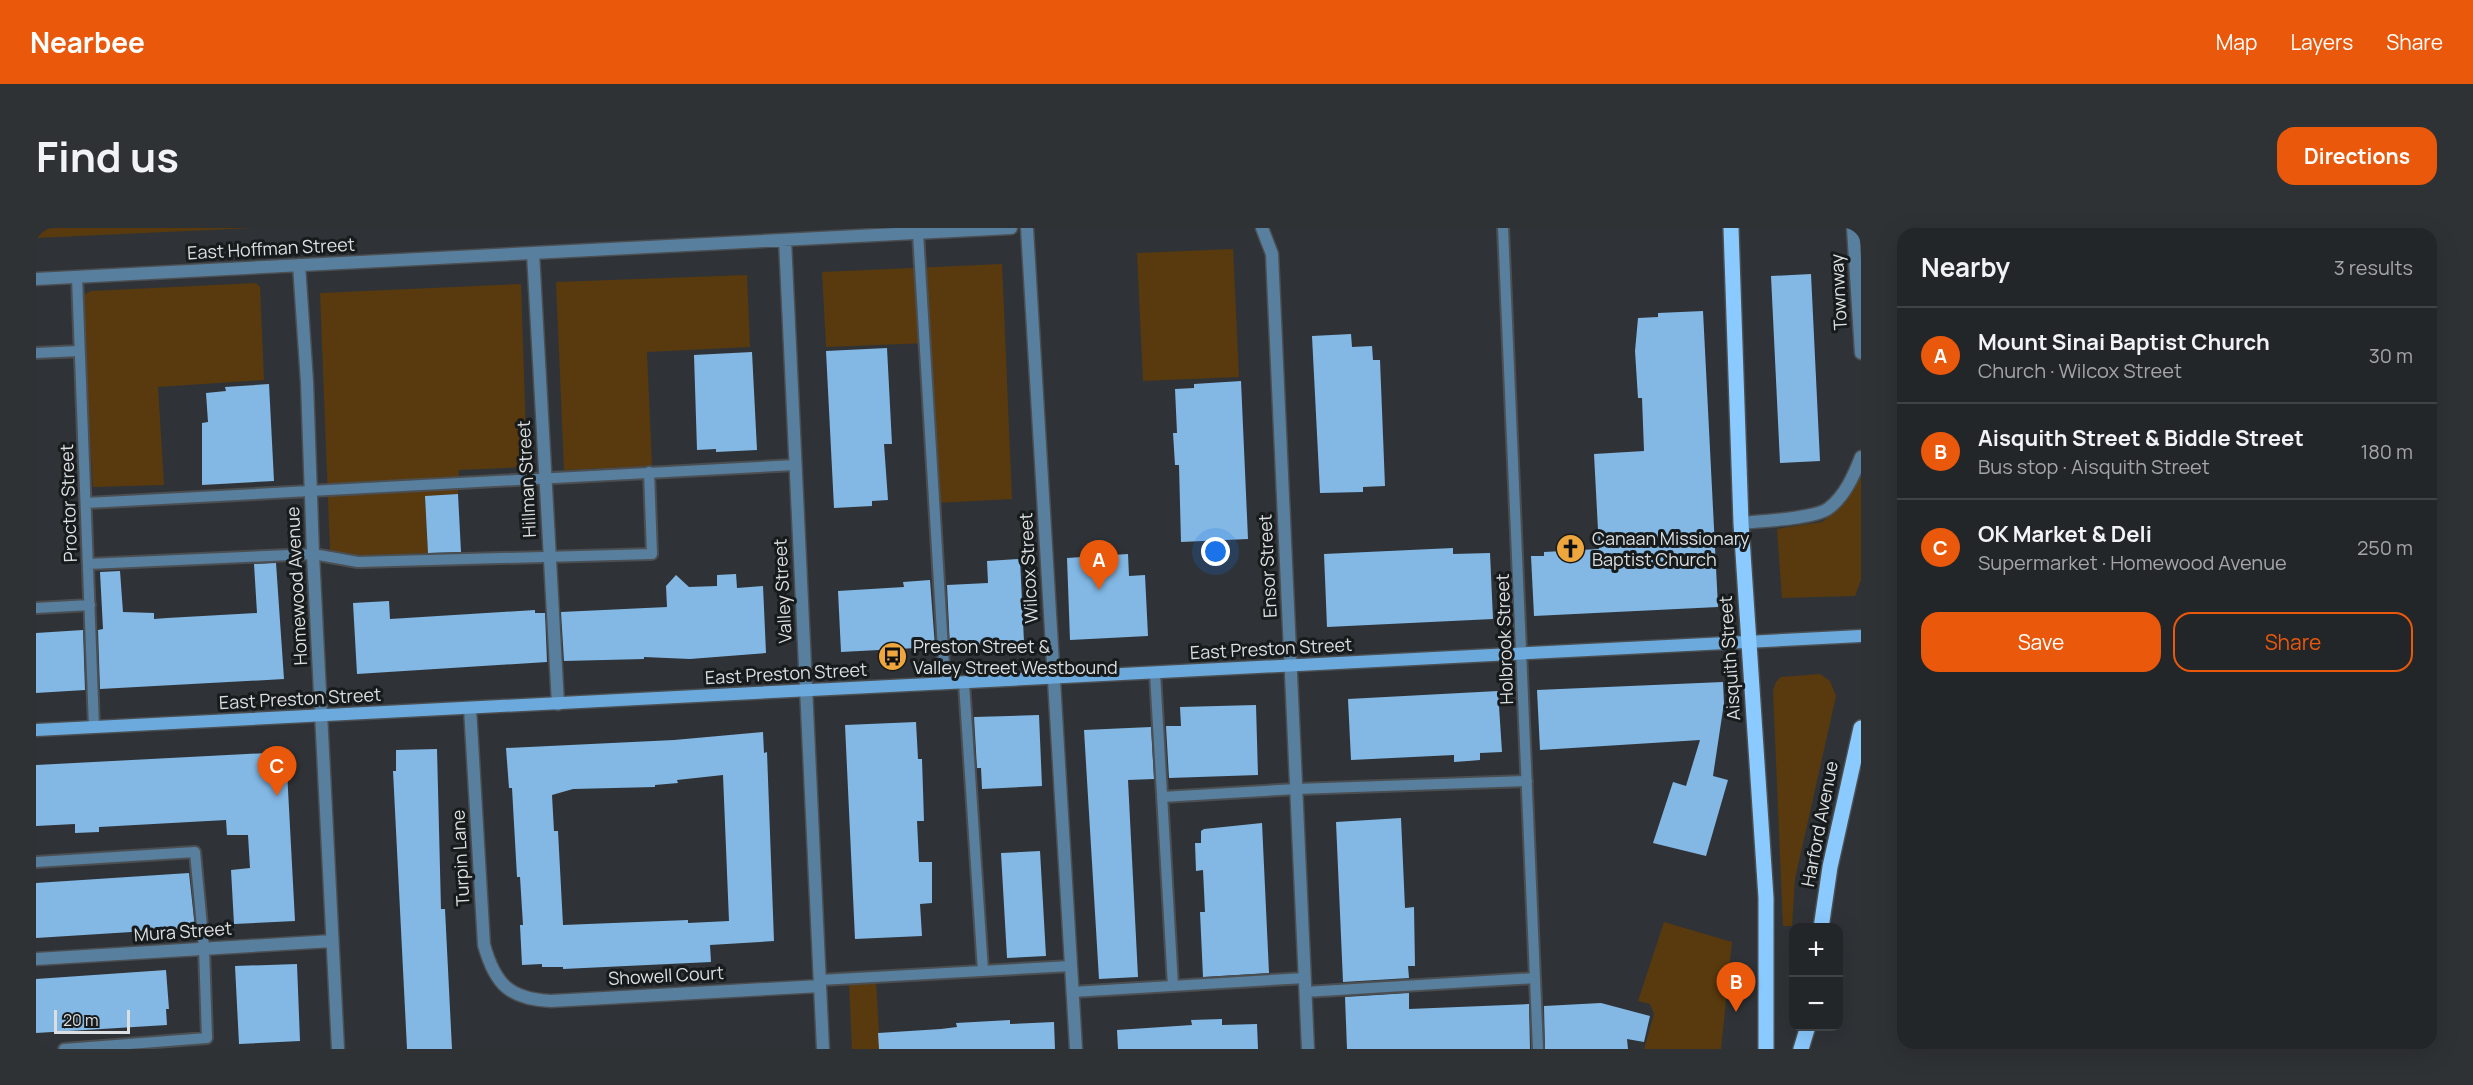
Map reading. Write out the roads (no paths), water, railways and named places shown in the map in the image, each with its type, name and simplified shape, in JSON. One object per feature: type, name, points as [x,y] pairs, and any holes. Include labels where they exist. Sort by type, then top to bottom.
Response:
[{"type":"main road","name":"Aisquith Street","points":[[1731,228],[1741,523],[1766,898],[1766,1049]]},
{"type":"main road","name":"East Preston Street","points":[[36,730],[1861,636]]},
{"type":"main road","name":"Harford Avenue","points":[[1822,923],[1830,867],[1861,728]]},
{"type":"main road","points":[[1801,1049],[1806,1031]]},
{"type":"street","name":"East Hoffman Street","points":[[36,279],[1011,228]]},
{"type":"street","name":"Wilcox Street","points":[[1027,228],[1076,1049]]},
{"type":"street","name":"Ensor Street","points":[[1262,228],[1272,254],[1308,1049]]},
{"type":"street","name":"Townway","points":[[1854,228],[1861,353]]},
{"type":"street","name":"Valley Street","points":[[785,240],[823,1049]]},
{"type":"street","name":"Hillman Street","points":[[533,253],[558,704]]},
{"type":"street","name":"Homewood Avenue","points":[[299,265],[307,382],[310,490],[338,1049]]},
{"type":"street","points":[[1741,523],[1813,515],[1828,510],[1842,495],[1861,457]]},
{"type":"street","name":"Turpin Lane","points":[[470,708],[484,945],[490,966],[500,982],[515,995]]},
{"type":"street","name":"Mura Street","points":[[36,959],[332,941]]},
{"type":"street","name":"Showell Court","points":[[515,995],[530,1000],[551,1001],[820,983]]},
{"type":"lane","name":"Holbrook Street","points":[[1503,228],[1538,1049]]},
{"type":"lane","points":[[918,233],[945,683]]},
{"type":"lane","name":"Proctor Street","points":[[77,277],[94,727]]},
{"type":"lane","points":[[36,353],[79,351]]},
{"type":"lane","points":[[86,503],[795,465]]},
{"type":"lane","points":[[88,564],[313,554],[358,562],[652,554],[649,472]]},
{"type":"lane","points":[[36,608],[90,606]]},
{"type":"lane","points":[[1155,673],[1173,986]]},
{"type":"lane","points":[[964,682],[983,971]]},
{"type":"lane","points":[[1162,797],[1297,789],[1527,781]]},
{"type":"lane","points":[[36,862],[195,852],[204,948],[207,1038],[64,1049]]},
{"type":"lane","points":[[820,983],[1071,966]]},
{"type":"lane","points":[[1072,992],[1305,978]]},
{"type":"lane","points":[[1305,992],[1535,978]]},
{"type":"place","name":"Canaan Missionary Baptist Church","points":[[1571,549]]},
{"type":"place","name":"Mount Sinai Baptist Church","points":[[1099,590]]},
{"type":"place","name":"Preston Street & Valley Street Westbound","points":[[892,657]]},
{"type":"place","name":"OK Market & Deli","points":[[277,796]]},
{"type":"place","name":"Aisquith Street & Biddle Street","points":[[1736,1012]]}]
